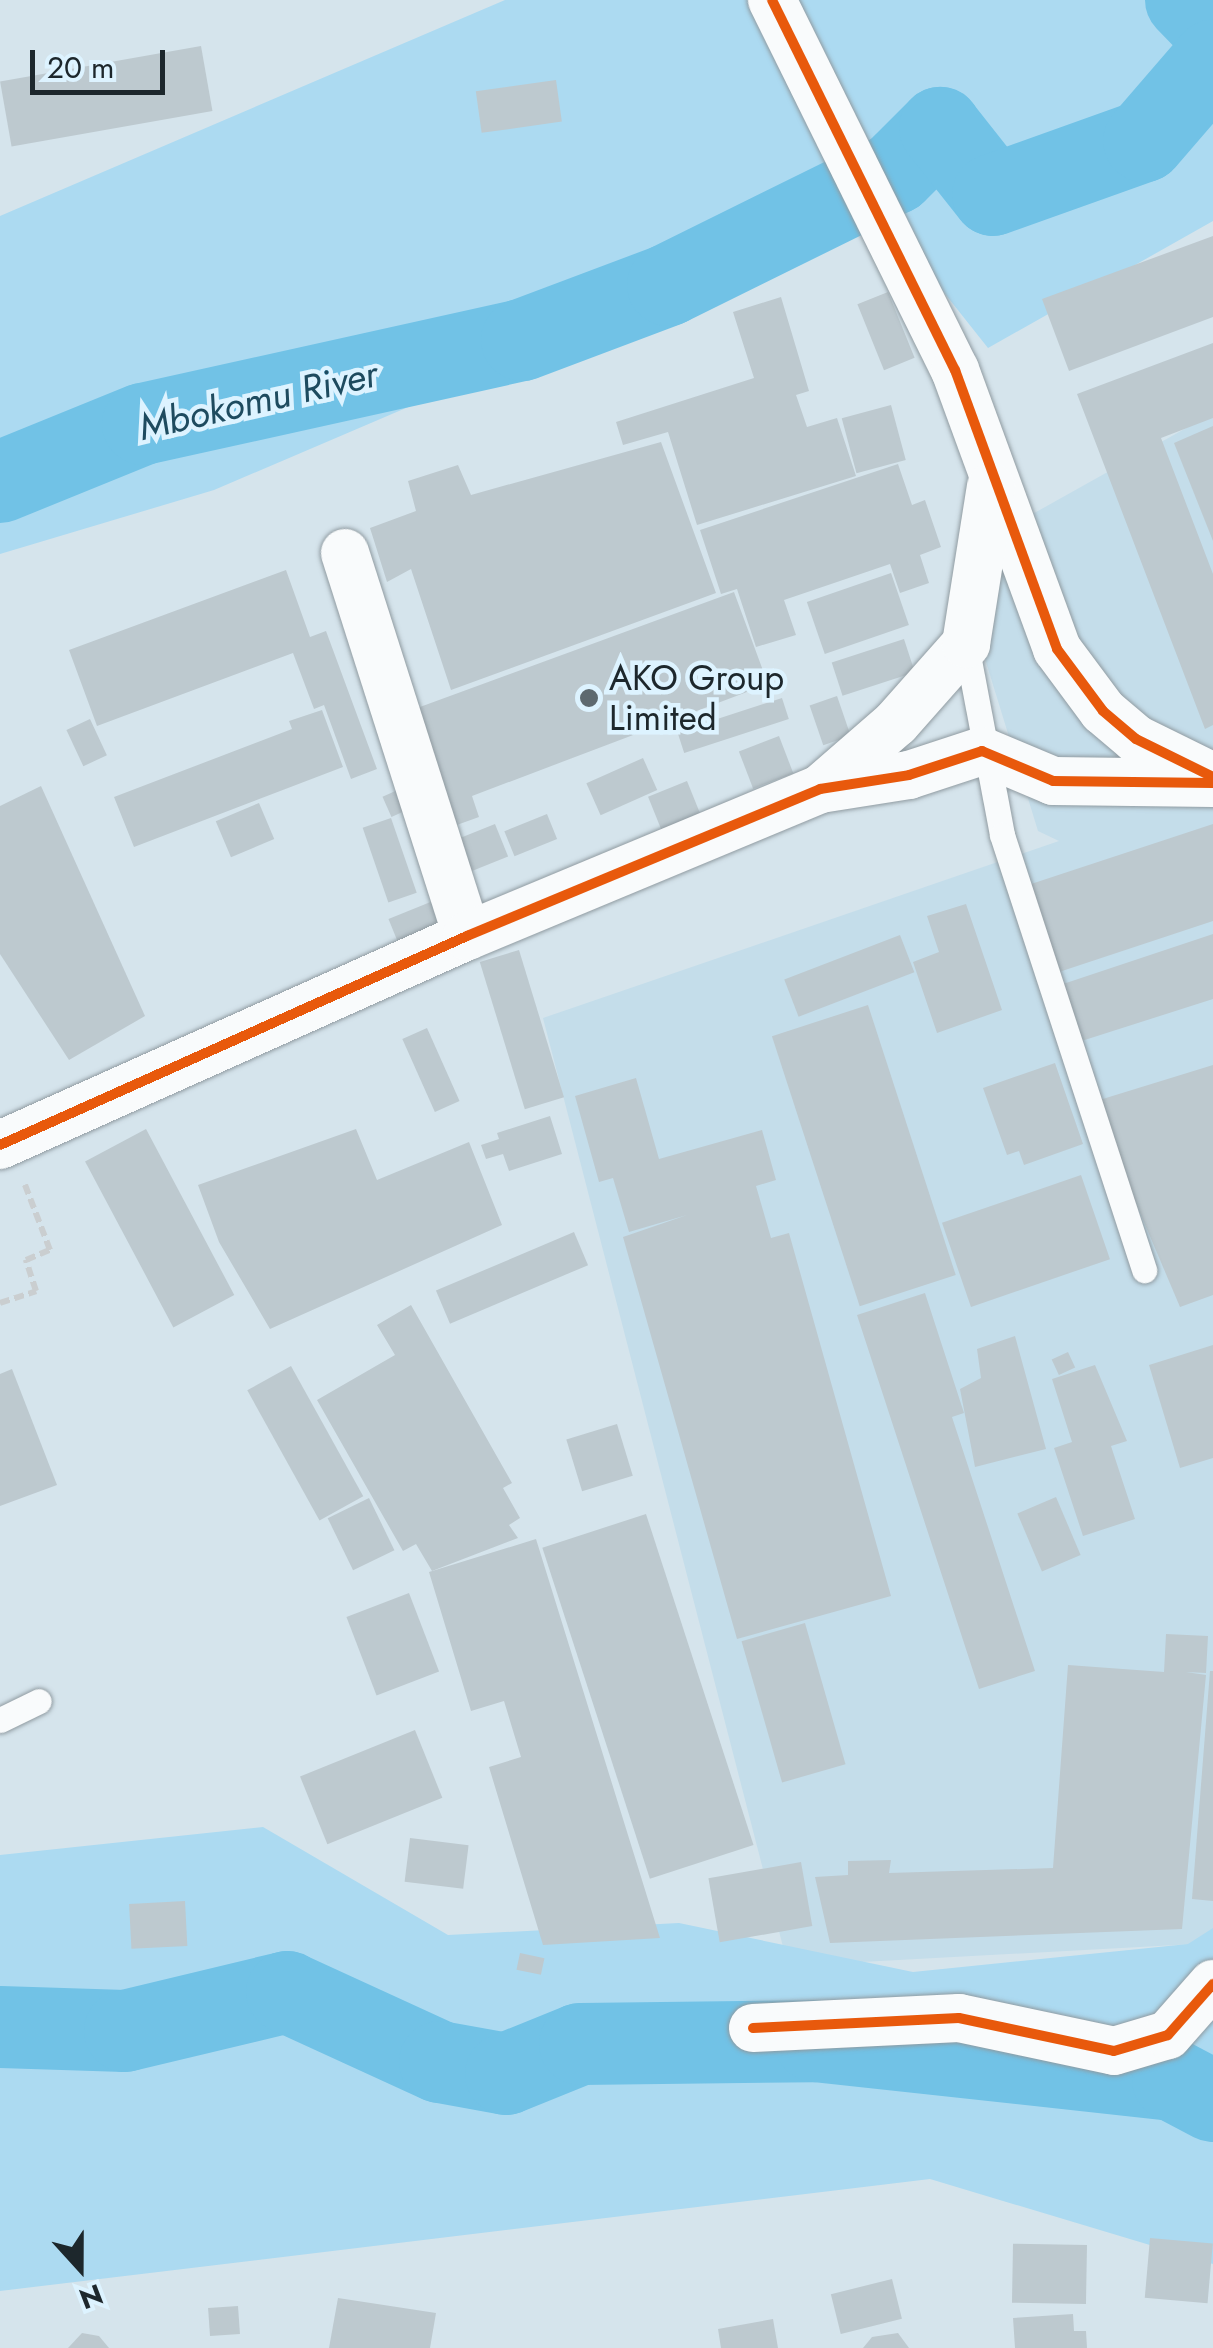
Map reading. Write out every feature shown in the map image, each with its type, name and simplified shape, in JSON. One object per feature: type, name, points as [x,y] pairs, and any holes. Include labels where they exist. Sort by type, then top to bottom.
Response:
[{"type":"street","points":[[772,0],[955,370],[993,464],[1025,573],[1057,649],[1103,711],[1136,739],[1213,780]]},
{"type":"street","points":[[820,789],[896,723],[966,644],[993,464]]},
{"type":"street","points":[[345,553],[467,936]]},
{"type":"street","points":[[4,1143],[467,936],[820,789],[910,774],[982,751],[1053,781],[1213,780]]},
{"type":"street","points":[[753,2028],[959,2018],[1114,2051],[1168,2035],[1213,1984]]},
{"type":"lane","points":[[966,644],[982,751],[1035,950],[1144,1270]]},
{"type":"lane","points":[[0,1720],[39,1701]]},
{"type":"path","points":[[0,1304],[36,1291],[26,1260],[50,1250],[4,1143]]},
{"type":"shaded area","points":[[505,0],[1213,0],[1213,221],[988,348],[888,222],[626,314],[214,490],[0,554],[0,216]]},
{"type":"shaded area","points":[[1213,413],[1213,1943],[788,1966],[543,1018],[1059,841],[1038,831],[954,558]]},
{"type":"shaded area","points":[[263,1827],[448,1935],[679,1923],[913,1972],[1188,1944],[1213,1928],[1213,2264],[930,2179],[0,2291],[0,1855]]},
{"type":"building","points":[[201,46],[212,111],[12,146],[0,81]]},
{"type":"building","points":[[556,80],[562,122],[482,133],[476,91]]},
{"type":"building","points":[[1213,236],[1213,317],[1069,371],[1042,299]]},
{"type":"building","points":[[888,292],[915,358],[884,370],[857,304]]},
{"type":"building","points":[[781,297],[809,391],[796,395],[807,427],[837,418],[856,476],[697,525],[668,432],[623,445],[616,422],[754,378],[733,312]]},
{"type":"building","points":[[1213,343],[1213,418],[1161,438],[1213,574],[1213,725],[1205,729],[1077,394]]},
{"type":"building","points":[[891,405],[906,460],[856,473],[842,418]]},
{"type":"building","points":[[1213,426],[1213,541],[1174,443]]},
{"type":"building","points":[[661,442],[716,593],[451,690],[411,569],[387,582],[370,528],[416,511],[408,481],[458,465],[471,495]]},
{"type":"building","points":[[898,464],[912,505],[925,500],[941,547],[920,555],[929,583],[900,593],[890,564],[784,600],[796,635],[756,647],[737,589],[721,594],[700,530]]},
{"type":"building","points":[[286,570],[310,637],[326,631],[377,769],[351,779],[324,705],[314,709],[293,653],[97,726],[69,650]]},
{"type":"building","points":[[891,573],[909,625],[825,654],[807,602]]},
{"type":"building","name":"AKO Group Limited","points":[[734,592],[768,684],[472,796],[479,817],[454,826],[409,711]]},
{"type":"building","points":[[904,639],[915,672],[843,696],[832,662]]},
{"type":"building","points":[[837,696],[851,736],[823,745],[810,705]]},
{"type":"building","points":[[782,698],[789,719],[684,753],[677,732]]},
{"type":"building","points":[[322,710],[343,767],[134,847],[114,797],[292,729],[289,721]]},
{"type":"building","points":[[90,719],[107,755],[83,766],[66,730]]},
{"type":"building","points":[[779,736],[793,773],[753,789],[739,751]]},
{"type":"building","points":[[643,758],[657,790],[601,815],[586,783]]},
{"type":"building","points":[[687,781],[700,813],[661,829],[648,797]]},
{"type":"building","points":[[409,785],[418,805],[391,817],[383,797]]},
{"type":"building","points":[[41,786],[145,1016],[69,1060],[0,954],[0,806]]},
{"type":"building","points":[[259,803],[274,839],[231,857],[216,821]]},
{"type":"building","points":[[547,814],[557,839],[514,856],[504,831]]},
{"type":"building","points":[[391,818],[417,893],[388,902],[363,828]]},
{"type":"building","points":[[495,824],[508,856],[472,871],[459,839]]},
{"type":"building","points":[[1213,824],[1213,921],[1056,973],[1028,885]]},
{"type":"building","points":[[433,901],[444,928],[399,946],[388,919]]},
{"type":"building","points":[[966,904],[1002,1010],[937,1033],[913,962],[939,952],[927,916]]},
{"type":"building","points":[[1213,934],[1213,999],[1069,1045],[1051,988]]},
{"type":"building","points":[[900,935],[914,972],[799,1017],[784,979]]},
{"type":"building","points":[[519,950],[564,1097],[525,1109],[480,962]]},
{"type":"building","points":[[868,1005],[956,1275],[860,1306],[772,1036]]},
{"type":"building","points":[[427,1028],[460,1101],[435,1112],[402,1039]]},
{"type":"building","points":[[1055,1063],[1083,1144],[1024,1165],[1019,1151],[1007,1155],[983,1088]]},
{"type":"building","points":[[1213,1065],[1213,1295],[1180,1307],[1093,1102]]},
{"type":"building","points":[[636,1078],[659,1159],[762,1130],[776,1180],[756,1186],[771,1238],[789,1233],[891,1596],[737,1639],[623,1237],[687,1215],[629,1232],[613,1178],[599,1182],[575,1096]]},
{"type":"building","points":[[550,1116],[562,1154],[509,1171],[503,1154],[486,1159],[481,1145],[499,1139],[497,1133]]},
{"type":"building","points":[[146,1129],[234,1295],[173,1327],[85,1161]]},
{"type":"building","points":[[356,1129],[377,1180],[469,1142],[502,1225],[270,1329],[219,1242],[198,1185]]},
{"type":"building","points":[[1081,1175],[1110,1259],[971,1307],[942,1223]]},
{"type":"building","points":[[574,1232],[588,1265],[450,1324],[436,1291]]},
{"type":"building","points":[[925,1293],[964,1413],[952,1417],[1035,1671],[979,1689],[857,1315]]},
{"type":"building","points":[[411,1305],[512,1483],[503,1488],[520,1518],[509,1525],[518,1538],[432,1571],[416,1544],[403,1551],[317,1400],[395,1355],[377,1325]]},
{"type":"building","points":[[1015,1336],[1046,1449],[975,1467],[960,1389],[981,1378],[977,1349]]},
{"type":"building","points":[[1213,1345],[1213,1458],[1180,1468],[1149,1365]]},
{"type":"building","points":[[1068,1352],[1075,1367],[1059,1375],[1052,1360]]},
{"type":"building","points":[[1095,1365],[1127,1441],[1111,1446],[1135,1519],[1083,1536],[1054,1448],[1072,1442],[1052,1379]]},
{"type":"building","points":[[291,1366],[363,1496],[320,1521],[247,1390]]},
{"type":"building","points":[[12,1369],[57,1485],[0,1506],[0,1374]]},
{"type":"building","points":[[617,1424],[633,1476],[582,1491],[566,1439]]},
{"type":"building","points":[[1056,1497],[1081,1555],[1042,1571],[1017,1513]]},
{"type":"building","points":[[369,1498],[394,1550],[353,1570],[328,1518]]},
{"type":"building","points":[[646,1514],[754,1845],[650,1879],[542,1548]]},
{"type":"building","points":[[536,1539],[660,1938],[543,1945],[489,1767],[521,1757],[504,1701],[471,1711],[429,1572]]},
{"type":"building","points":[[409,1593],[439,1671],[377,1695],[346,1617]]},
{"type":"building","points":[[805,1623],[846,1764],[782,1782],[742,1641]]},
{"type":"building","points":[[1166,1634],[1208,1636],[1206,1673],[1186,1672],[1206,1675],[1182,1929],[830,1943],[815,1877],[848,1875],[848,1861],[891,1860],[889,1873],[1053,1868],[1068,1665],[1164,1672]]},
{"type":"building","points":[[1213,1671],[1213,1901],[1192,1899]]},
{"type":"building","points":[[415,1730],[442,1798],[327,1844],[300,1776]]},
{"type":"building","points":[[410,1838],[469,1845],[463,1889],[405,1882]]},
{"type":"building","points":[[801,1862],[812,1926],[720,1942],[708,1878]]},
{"type":"building","points":[[185,1901],[187,1946],[131,1949],[129,1904]]},
{"type":"building","points":[[520,1953],[544,1958],[541,1975],[516,1970]]},
{"type":"building","points":[[1150,2238],[1213,2243],[1208,2303],[1145,2298]]},
{"type":"building","points":[[1013,2244],[1087,2245],[1086,2304],[1012,2303]]},
{"type":"building","points":[[892,2279],[902,2319],[841,2334],[831,2294]]},
{"type":"building","points":[[338,2298],[436,2313],[430,2348],[329,2348]]},
{"type":"building","points":[[238,2306],[240,2334],[210,2336],[208,2308]]},
{"type":"building","points":[[1073,2314],[1074,2331],[1086,2331],[1087,2348],[1015,2348],[1013,2318]]},
{"type":"building","points":[[773,2319],[778,2348],[721,2348],[718,2329]]},
{"type":"building","points":[[82,2333],[99,2336],[109,2348],[68,2348]]},
{"type":"building","points":[[898,2333],[909,2348],[863,2348],[872,2337]]},
{"type":"waterway","points":[[1186,0],[1213,28]]},
{"type":"waterway","name":"Mbokomu River","points":[[0,482],[143,424],[522,340],[668,285],[895,173],[940,128],[993,195],[1144,141],[1213,61]]},
{"type":"waterway","points":[[0,2027],[125,2031],[287,1992],[440,2062],[506,2074],[580,2044],[815,2041],[1173,2080],[1213,2101]]},
{"type":"cycle path","points":[[772,0],[955,370],[1057,649],[1103,711],[1136,739],[1213,777]]},
{"type":"cycle path","points":[[0,1145],[467,936],[820,789],[909,775],[982,751],[1053,781],[1213,783]]},
{"type":"cycle path","points":[[753,2028],[959,2018],[1114,2051],[1168,2035],[1213,1984]]},
{"type":"place","name":"AKO Group Limited","points":[[589,698]]}]
